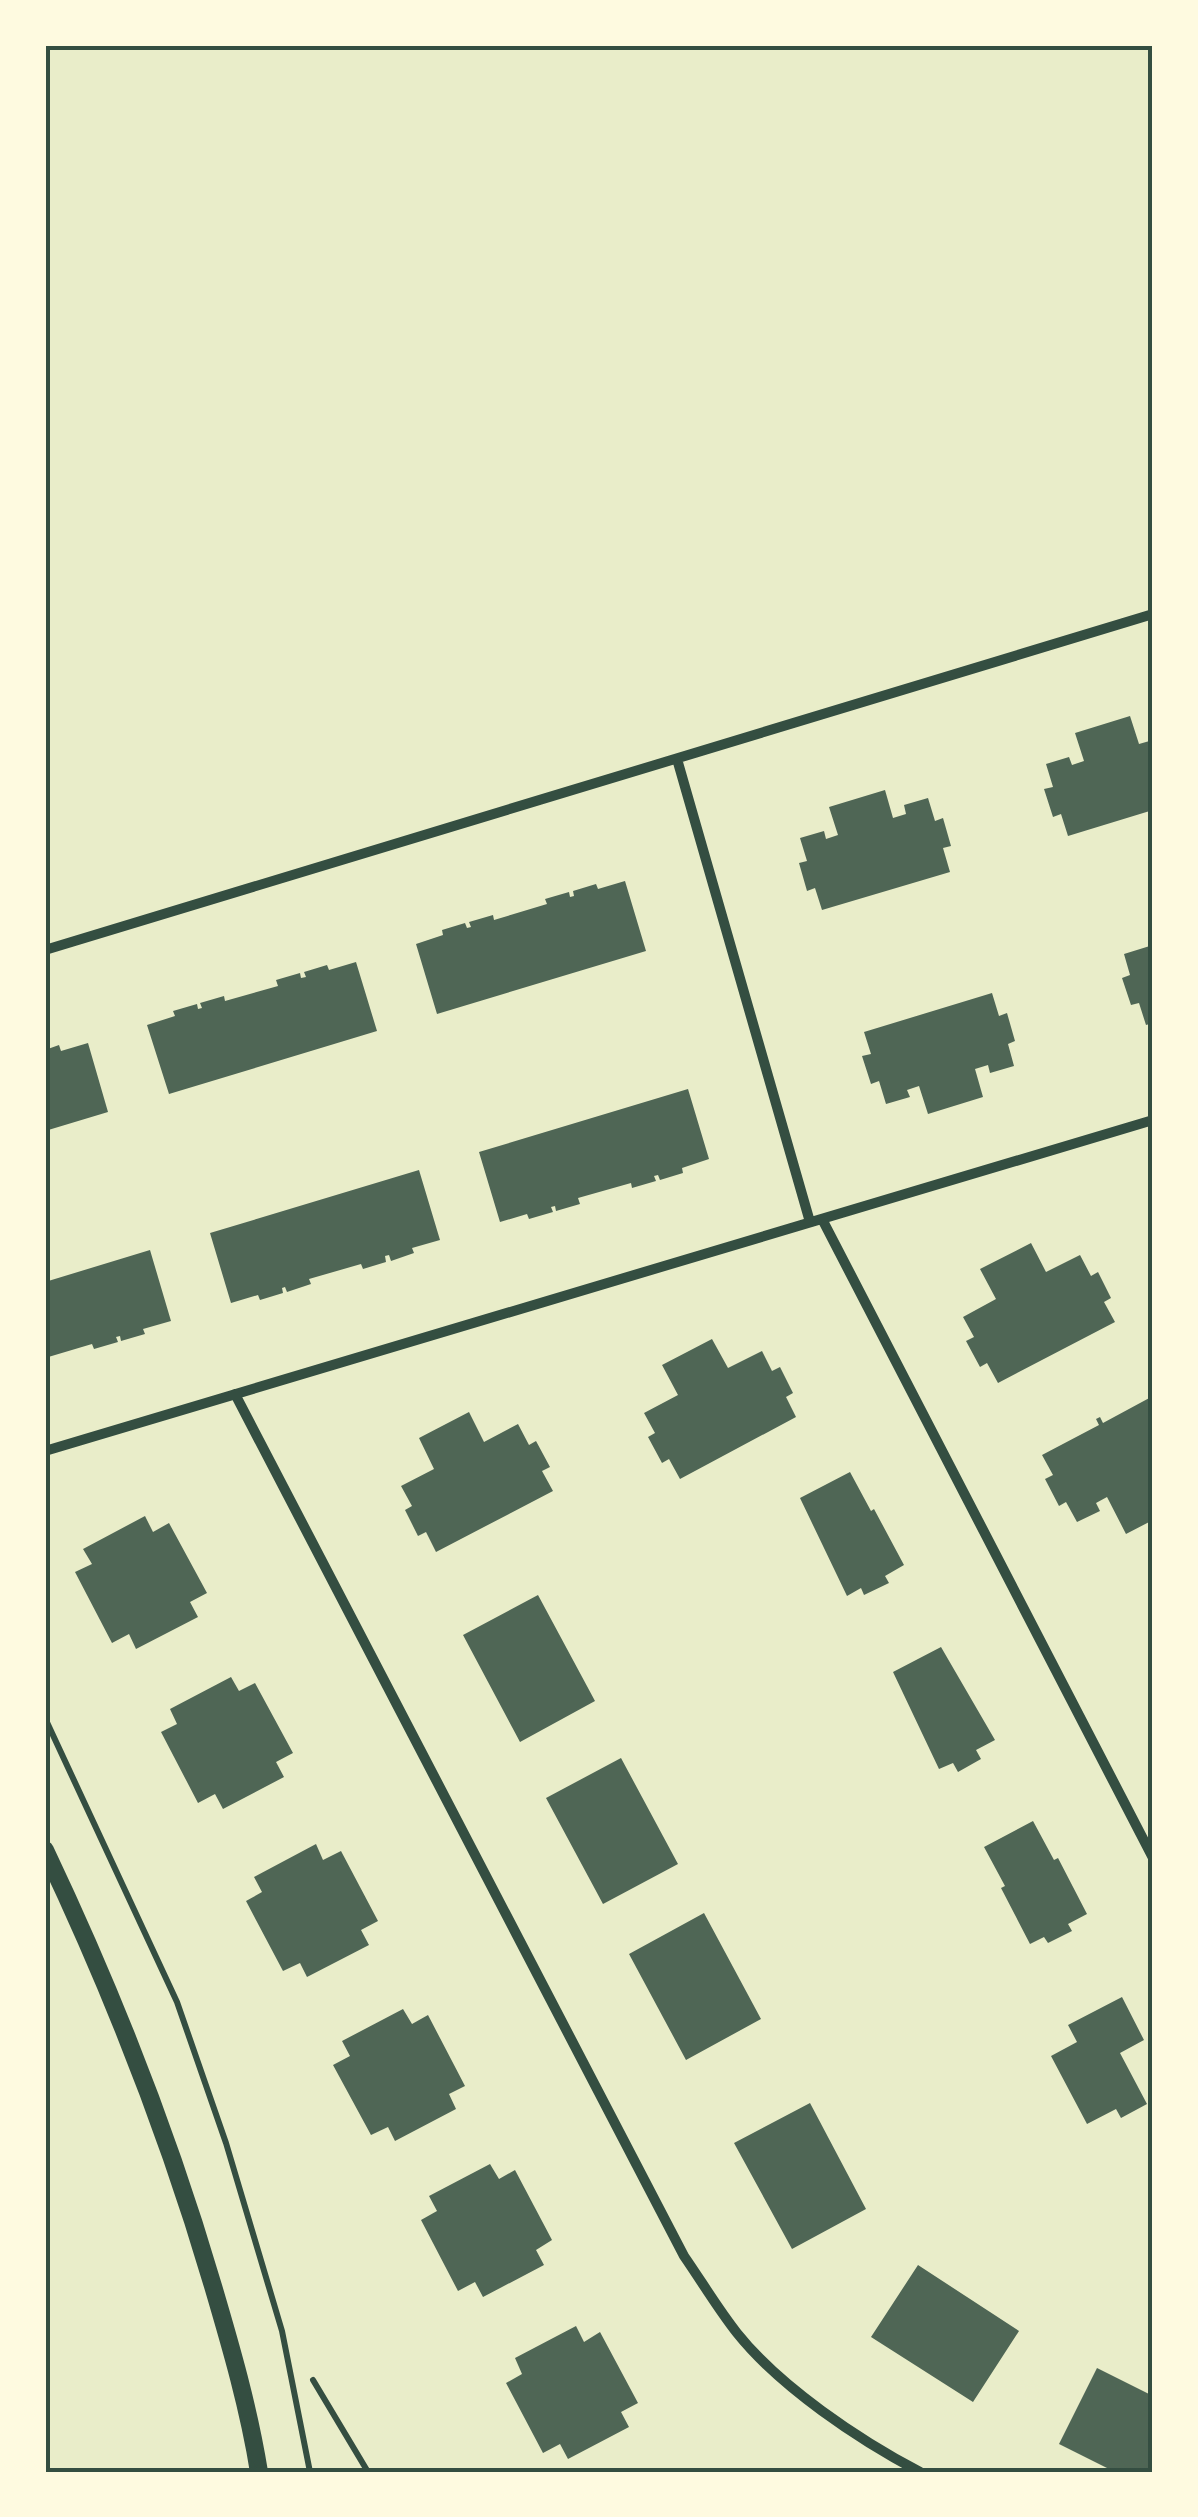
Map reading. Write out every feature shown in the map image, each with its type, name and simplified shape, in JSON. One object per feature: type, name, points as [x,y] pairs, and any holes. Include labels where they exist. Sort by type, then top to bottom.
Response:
[{"type":"street","points":[[45,950],[1153,614]]},
{"type":"street","points":[[677,758],[816,1220],[1153,1858]]},
{"type":"street","points":[[45,1451],[1153,1120]]},
{"type":"street","points":[[236,1394],[684,2256],[738,2334],[773,2371],[810,2402],[920,2472]]},
{"type":"street","points":[[45,1850],[96,1958],[182,2182],[234,2359],[259,2472]]},
{"type":"path","points":[[45,1718],[184,2020],[226,2143],[282,2331],[310,2472]]},
{"type":"path","points":[[313,2380],[368,2472]]},
{"type":"building","points":[[1130,716],[1139,744],[1153,740],[1153,810],[1068,836],[1061,814],[1053,817],[1044,789],[1053,787],[1046,764],[1069,757],[1072,765],[1084,761],[1075,733]]},
{"type":"building","points":[[885,790],[893,818],[906,814],[904,805],[928,798],[935,821],[943,818],[951,846],[943,848],[950,872],[822,910],[815,888],[807,891],[799,863],[807,861],[800,838],[824,831],[826,839],[838,835],[829,807]]},
{"type":"building","points":[[625,881],[646,951],[437,1014],[416,944],[465,923],[467,928],[471,927],[469,922],[493,915],[494,920],[547,904],[545,899],[569,892],[570,897],[574,896],[573,891],[596,884],[598,889]]},
{"type":"building","points":[[1153,945],[1153,1023],[1146,1025],[1139,1003],[1131,1005],[1122,978],[1130,975],[1124,954]]},
{"type":"building","points":[[356,962],[377,1031],[169,1094],[147,1025],[175,1016],[173,1011],[197,1004],[198,1009],[202,1008],[200,1003],[224,996],[225,1001],[278,986],[276,980],[300,973],[301,978],[306,977],[304,972],[327,965],[329,970]]},
{"type":"building","points":[[992,993],[999,1016],[1007,1013],[1015,1041],[1008,1044],[1014,1066],[990,1073],[988,1065],[975,1069],[983,1097],[928,1114],[919,1086],[907,1090],[910,1097],[886,1104],[879,1081],[871,1084],[862,1056],[871,1054],[864,1032]]},
{"type":"building","points":[[88,1043],[108,1112],[45,1131],[45,1050],[59,1045],[61,1051]]},
{"type":"building","points":[[688,1089],[709,1159],[660,1180],[658,1175],[654,1176],[656,1181],[632,1188],[631,1183],[578,1198],[580,1204],[556,1211],[555,1206],[551,1207],[553,1212],[529,1219],[527,1214],[500,1222],[479,1152]]},
{"type":"building","points":[[419,1170],[440,1240],[412,1248],[414,1253],[391,1261],[389,1255],[385,1256],[386,1262],[363,1269],[361,1264],[309,1279],[311,1284],[287,1292],[285,1287],[283,1293],[260,1300],[258,1295],[231,1303],[210,1233]]},
{"type":"building","points":[[1031,1243],[1046,1272],[1080,1255],[1091,1276],[1098,1272],[1111,1298],[1104,1302],[1115,1322],[998,1383],[987,1363],[980,1367],[966,1341],[974,1337],[963,1317],[996,1299],[980,1269]]},
{"type":"building","points":[[150,1250],[171,1321],[121,1341],[120,1336],[116,1337],[118,1342],[94,1349],[92,1344],[45,1358],[45,1282]]},
{"type":"building","points":[[712,1339],[728,1368],[762,1351],[772,1371],[780,1367],[793,1393],[786,1397],[796,1417],[680,1479],[669,1459],[662,1463],[648,1437],[655,1433],[644,1413],[678,1395],[662,1365]]},
{"type":"building","points":[[1153,1396],[1153,1520],[1126,1534],[1107,1497],[1096,1503],[1100,1511],[1077,1522],[1066,1502],[1059,1506],[1045,1479],[1053,1475],[1042,1455],[1099,1425],[1096,1419],[1100,1417],[1103,1423]]},
{"type":"building","points":[[469,1412],[484,1442],[518,1424],[529,1445],[536,1441],[550,1467],[542,1471],[553,1491],[436,1552],[426,1532],[418,1536],[405,1510],[412,1506],[401,1486],[434,1469],[419,1438]]},
{"type":"building","points":[[850,1472],[904,1565],[885,1576],[889,1583],[864,1595],[861,1588],[847,1596],[800,1498]]},
{"type":"building","points":[[145,1516],[153,1532],[169,1523],[207,1593],[190,1602],[198,1617],[136,1649],[129,1634],[112,1643],[75,1572],[92,1564],[83,1549]]},
{"type":"building","points":[[538,1595],[595,1701],[520,1742],[463,1635]]},
{"type":"building","points":[[941,1647],[995,1740],[976,1750],[981,1759],[958,1772],[953,1763],[939,1769],[893,1672]]},
{"type":"building","points":[[231,1677],[239,1691],[255,1683],[293,1753],[276,1762],[284,1777],[223,1809],[215,1794],[198,1803],[161,1732],[177,1724],[170,1709]]},
{"type":"building","points":[[621,1758],[678,1864],[603,1904],[546,1798]]},
{"type":"building","points":[[1033,1821],[1054,1860],[1058,1858],[1087,1914],[1068,1924],[1072,1931],[1048,1943],[1044,1937],[1030,1944],[984,1847]]},
{"type":"building","points":[[316,1844],[323,1860],[341,1851],[378,1921],[361,1930],[369,1945],[307,1977],[300,1963],[283,1971],[246,1901],[262,1892],[254,1877]]},
{"type":"building","points":[[704,1913],[761,2019],[686,2060],[629,1954]]},
{"type":"building","points":[[1122,1997],[1144,2040],[1120,2053],[1147,2104],[1121,2118],[1116,2109],[1087,2124],[1051,2056],[1077,2042],[1068,2025]]},
{"type":"building","points":[[403,2009],[412,2024],[428,2015],[465,2086],[449,2094],[456,2109],[395,2141],[388,2127],[371,2135],[333,2065],[350,2056],[342,2041]]},
{"type":"building","points":[[810,2103],[866,2209],[792,2249],[734,2143]]},
{"type":"building","points":[[490,2164],[499,2179],[515,2170],[552,2240],[536,2250],[544,2265],[483,2297],[475,2282],[458,2291],[421,2220],[437,2211],[429,2196]]},
{"type":"building","points":[[918,2265],[1019,2331],[973,2402],[871,2337]]},
{"type":"building","points":[[576,2326],[584,2342],[600,2332],[638,2403],[621,2412],[629,2427],[568,2459],[560,2444],[543,2453],[506,2383],[522,2374],[515,2358]]},
{"type":"building","points":[[1097,2368],[1153,2396],[1153,2472],[1115,2472],[1059,2444]]}]
